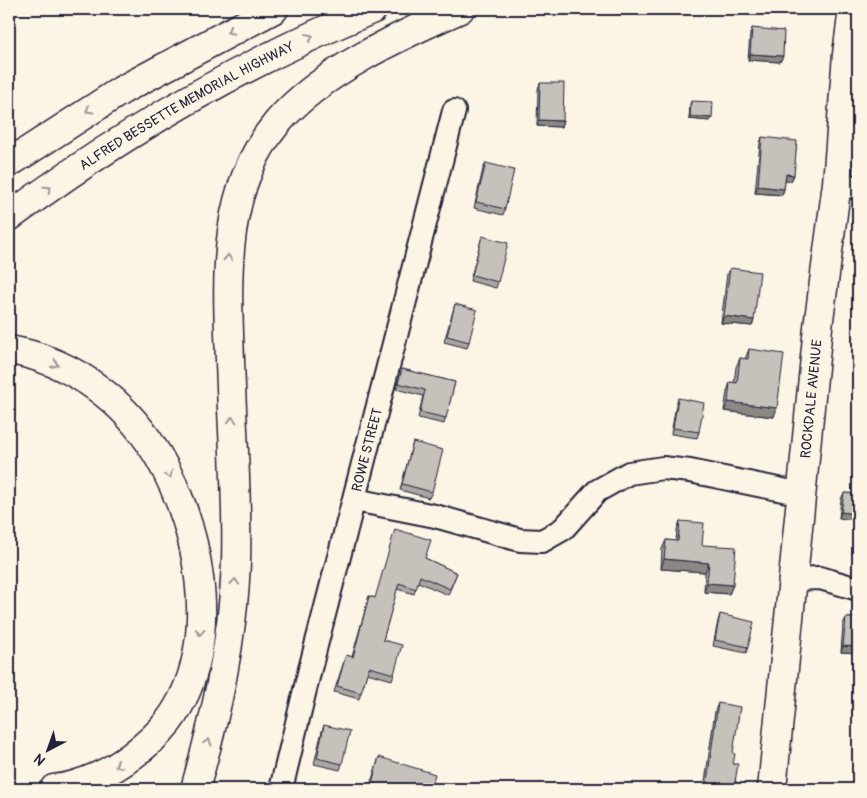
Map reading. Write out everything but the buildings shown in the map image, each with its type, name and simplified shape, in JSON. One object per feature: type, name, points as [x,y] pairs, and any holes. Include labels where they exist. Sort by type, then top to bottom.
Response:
[{"type":"main road","points":[[9,163],[52,133],[122,90],[274,9]]},
{"type":"main road","name":"ALFRED BESSETTE MEMORIAL HIGHWAY","points":[[9,217],[90,160],[186,101],[295,44],[374,9]]},
{"type":"main road","points":[[195,789],[223,681],[233,603],[236,529],[226,286],[228,250],[238,200],[248,170],[277,122],[332,77],[418,28],[460,9]]},
{"type":"main road","name":"ROCKDALE AVENUE","points":[[772,789],[818,327],[848,186],[847,54],[853,9]]},
{"type":"main road","points":[[9,350],[50,361],[78,375],[104,393],[128,415],[148,439],[167,470],[182,504],[193,540],[199,572],[202,605],[200,637],[194,666],[183,696],[169,721],[148,744],[122,763],[95,778],[54,789]]},
{"type":"street","name":"ROWE STREET","points":[[281,789],[310,669],[454,111]]},
{"type":"street","points":[[354,500],[435,516],[520,540],[542,541],[564,529],[597,491],[629,473],[663,468],[690,471],[802,494]]},
{"type":"street","points":[[792,578],[820,578],[858,589]]}]
